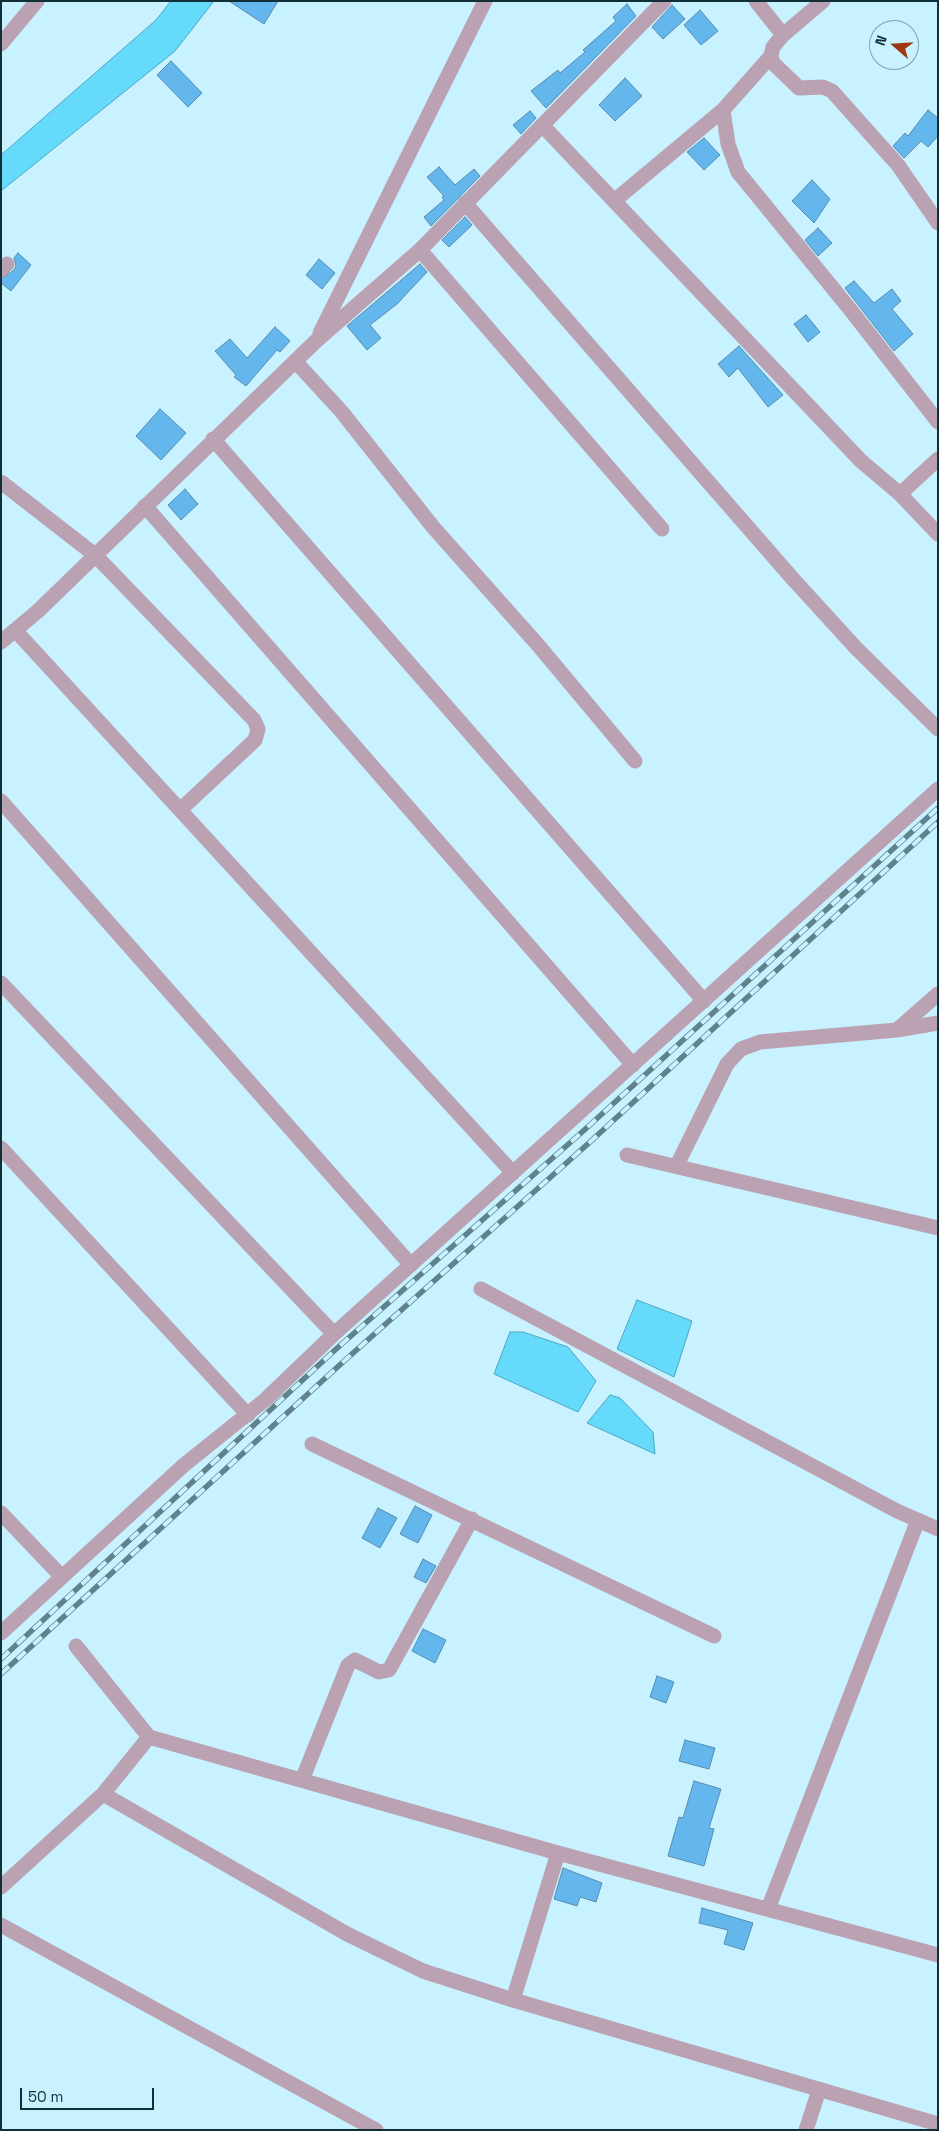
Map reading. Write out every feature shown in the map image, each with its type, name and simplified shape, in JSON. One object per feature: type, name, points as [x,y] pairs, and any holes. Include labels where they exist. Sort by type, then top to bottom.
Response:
[{"type":"street","points":[[1,44],[37,1]]},
{"type":"street","points":[[316,341],[485,1]]},
{"type":"street","points":[[1,642],[38,611],[213,438],[316,341],[420,250],[664,1]]},
{"type":"street","points":[[756,1],[783,35]]},
{"type":"street","points":[[823,1],[783,35],[773,47],[771,56],[773,63],[799,88],[823,87],[832,91],[898,165],[938,223]]},
{"type":"street","points":[[614,201],[722,110],[771,56]]},
{"type":"street","points":[[722,110],[728,144],[738,172],[849,308],[938,422]]},
{"type":"street","points":[[542,125],[861,461],[900,494],[938,534]]},
{"type":"street","points":[[465,203],[793,579],[856,648],[938,729]]},
{"type":"street","points":[[420,250],[662,529]]},
{"type":"street","points":[[295,361],[341,411],[433,527],[538,645],[635,760]]},
{"type":"street","points":[[213,438],[704,1001]]},
{"type":"street","points":[[900,494],[938,459]]},
{"type":"street","points":[[1,482],[95,555],[254,720],[258,730],[255,740],[180,810]]},
{"type":"street","points":[[145,506],[633,1065]]},
{"type":"street","points":[[15,630],[513,1173]]},
{"type":"street","points":[[1,1633],[184,1465],[248,1415],[334,1334],[938,789]]},
{"type":"street","points":[[1,801],[411,1265]]},
{"type":"street","points":[[1,983],[334,1334]]},
{"type":"street","points":[[897,1030],[938,994]]},
{"type":"street","points":[[678,1166],[727,1064],[741,1049],[760,1042],[897,1030],[938,1023]]},
{"type":"street","points":[[1,1148],[248,1415]]},
{"type":"street","points":[[627,1155],[938,1228]]},
{"type":"street","points":[[481,1289],[938,1530]]},
{"type":"street","points":[[312,1444],[714,1636]]},
{"type":"street","points":[[1,1513],[62,1577]]},
{"type":"street","points":[[302,1780],[348,1664],[356,1660],[379,1672],[389,1670],[472,1519]]},
{"type":"street","points":[[768,1910],[918,1520]]},
{"type":"street","points":[[76,1646],[149,1737],[558,1854],[938,1955]]},
{"type":"street","points":[[1,1887],[103,1794],[149,1737]]},
{"type":"street","points":[[103,1794],[347,1934],[424,1971],[513,2000],[938,2124]]},
{"type":"street","points":[[513,2000],[558,1854]]},
{"type":"street","points":[[1,1925],[376,2130]]},
{"type":"street","points":[[806,2130],[819,2090]]},
{"type":"water","points":[[171,1],[214,1],[175,51],[1,191],[1,155],[156,20]]},
{"type":"water","points":[[637,1300],[692,1321],[674,1377],[617,1349]]},
{"type":"water","points":[[510,1332],[523,1332],[568,1347],[596,1381],[578,1412],[494,1374]]},
{"type":"water","points":[[610,1395],[620,1398],[653,1432],[655,1454],[587,1423]]},
{"type":"building","points":[[229,1],[278,1],[264,24]]},
{"type":"building","points":[[627,4],[636,16],[546,108],[531,91],[558,70],[560,73],[585,52],[583,50],[616,21],[613,17]]},
{"type":"building","points":[[672,5],[685,19],[663,39],[652,27]]},
{"type":"building","points":[[700,10],[718,31],[701,45],[684,25]]},
{"type":"building","points":[[171,61],[202,93],[188,107],[157,75]]},
{"type":"building","points":[[625,78],[642,96],[615,121],[599,105]]},
{"type":"building","points":[[928,110],[938,118],[938,136],[928,147],[921,141],[904,158],[893,146],[905,133],[908,136]]},
{"type":"building","points":[[530,111],[536,118],[521,134],[513,125]]},
{"type":"building","points":[[704,138],[720,155],[704,170],[687,152]]},
{"type":"building","points":[[439,167],[455,185],[474,169],[480,176],[431,226],[424,217],[444,200],[442,197],[444,196],[427,177]]},
{"type":"building","points":[[812,180],[830,199],[814,223],[792,201]]},
{"type":"building","points":[[465,217],[472,225],[449,247],[442,240]]},
{"type":"building","points":[[818,228],[832,243],[818,256],[805,240]]},
{"type":"building","points":[[18,253],[31,265],[11,291],[1,283],[1,279],[14,270],[16,266],[14,258]]},
{"type":"building","points":[[319,259],[335,273],[322,289],[306,275]]},
{"type":"building","points":[[420,264],[427,272],[397,304],[370,325],[381,338],[367,350],[347,326]]},
{"type":"building","points":[[854,281],[874,303],[892,289],[901,301],[892,309],[913,334],[894,351],[845,288]]},
{"type":"building","points":[[806,315],[820,332],[808,342],[794,324]]},
{"type":"building","points":[[275,327],[290,341],[280,352],[277,350],[246,386],[234,377],[236,375],[215,351],[230,339],[247,358]]},
{"type":"building","points":[[739,346],[783,395],[768,407],[738,368],[729,377],[718,364]]},
{"type":"building","points":[[160,409],[186,433],[161,460],[136,436]]},
{"type":"building","points":[[185,489],[198,504],[181,520],[168,505]]},
{"type":"building","points":[[415,1506],[432,1515],[418,1543],[400,1534]]},
{"type":"building","points":[[378,1508],[397,1518],[380,1548],[362,1538]]},
{"type":"building","points":[[423,1559],[436,1566],[426,1583],[414,1577]]},
{"type":"building","points":[[423,1629],[446,1640],[435,1663],[412,1651]]},
{"type":"building","points":[[657,1676],[674,1682],[666,1703],[650,1697]]},
{"type":"building","points":[[685,1740],[715,1748],[709,1769],[679,1761]]},
{"type":"building","points":[[694,1781],[721,1789],[709,1828],[714,1829],[704,1866],[668,1856],[679,1817],[683,1818]]},
{"type":"building","points":[[563,1868],[602,1883],[596,1902],[580,1897],[577,1906],[554,1899]]},
{"type":"building","points":[[702,1908],[753,1923],[744,1950],[724,1944],[728,1930],[699,1923]]},
{"type":"railway","points":[[1,1659],[335,1350],[581,1133],[938,808]]},
{"type":"railway","points":[[1,1674],[343,1362],[590,1142],[938,822]]}]
